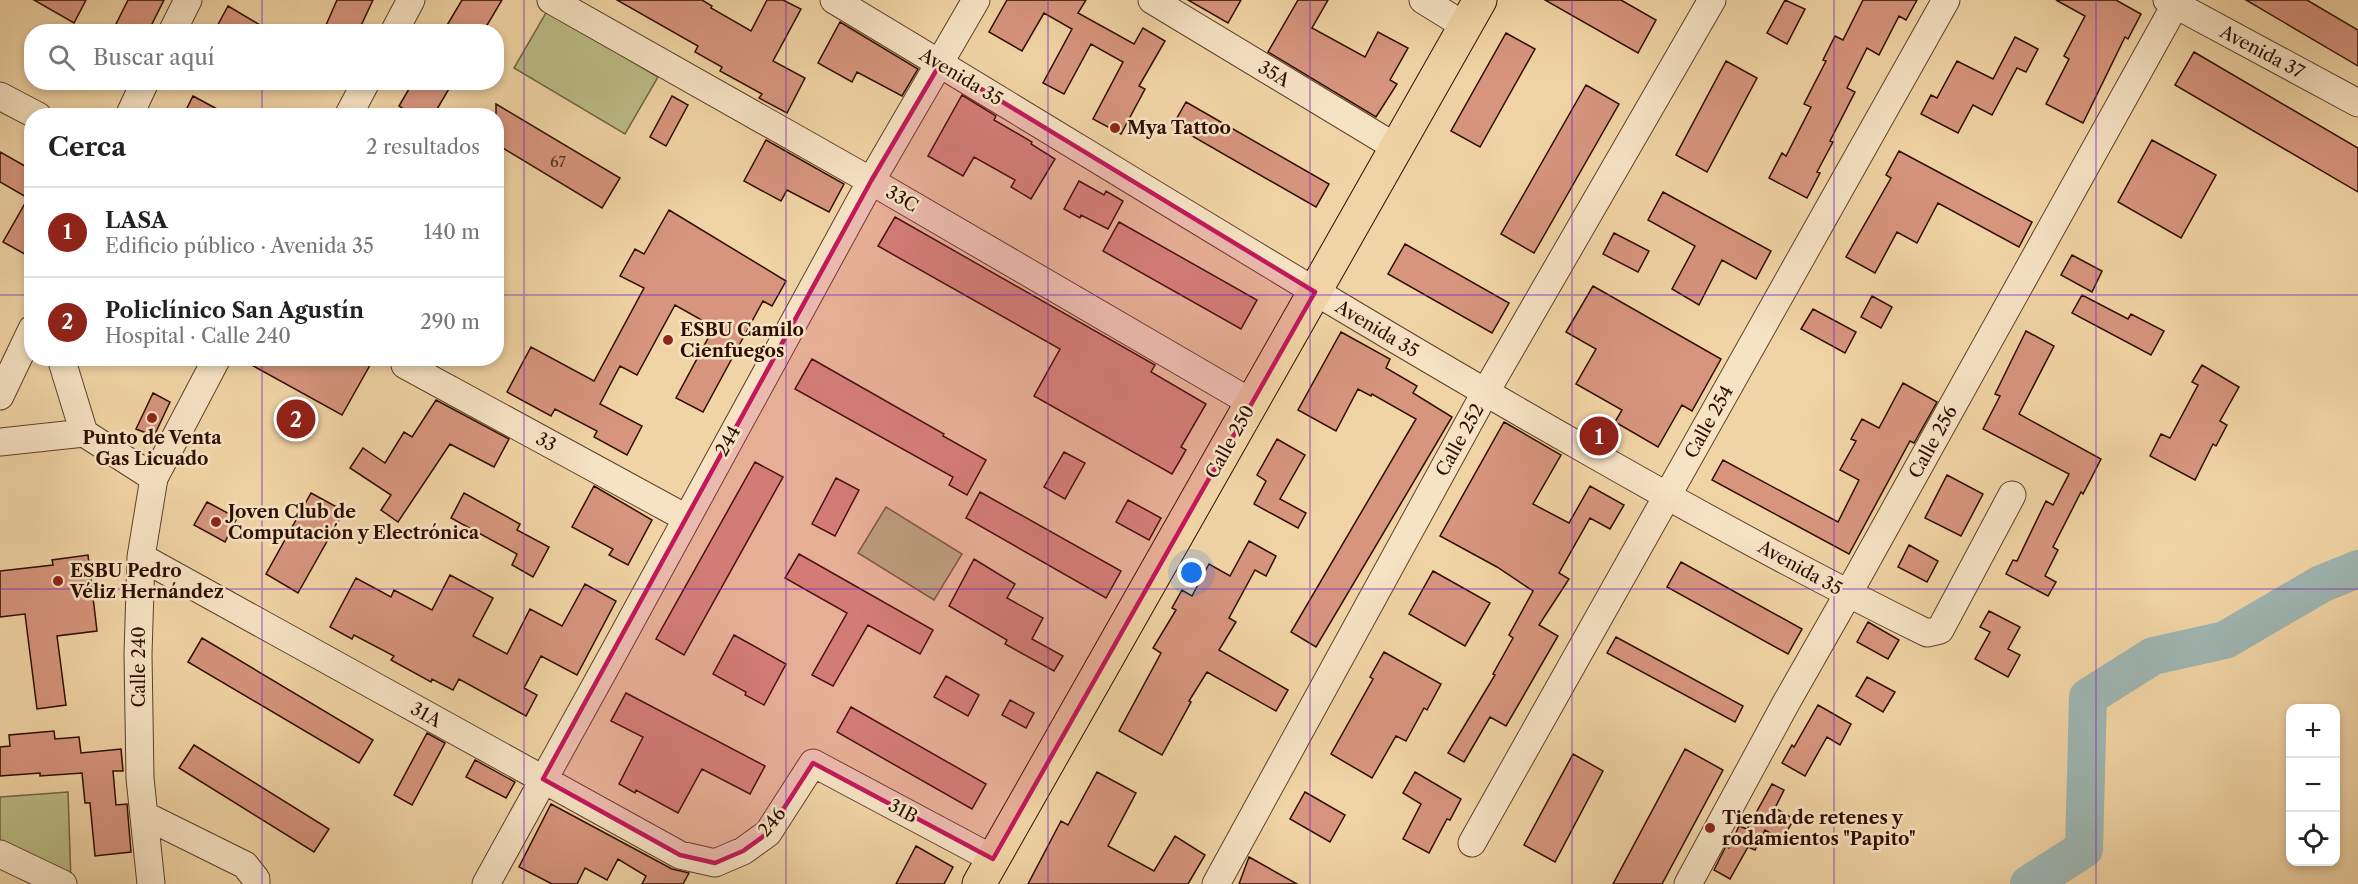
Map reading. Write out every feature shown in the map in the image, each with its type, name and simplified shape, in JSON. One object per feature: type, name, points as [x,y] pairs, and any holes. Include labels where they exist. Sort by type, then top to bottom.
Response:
[{"type":"main road","name":"Calle 250","points":[[986,872],[1473,13]]},
{"type":"street","points":[[175,24],[188,0]]},
{"type":"street","points":[[398,24],[411,0]]},
{"type":"street","name":"33C","points":[[551,0],[871,181],[1252,403]]},
{"type":"street","name":"Avenida 35","points":[[835,0],[1485,393],[1848,594],[1927,633],[1940,630],[2012,495]]},
{"type":"street","name":"244","points":[[486,884],[871,181],[976,0]]},
{"type":"street","name":"35A","points":[[1152,0],[1397,148]]},
{"type":"street","points":[[1423,0],[1473,13]]},
{"type":"street","name":"Calle 252","points":[[1216,884],[1485,393],[1712,0]]},
{"type":"street","name":"Calle 254","points":[[1472,843],[1946,0]]},
{"type":"street","name":"Avenida 37","points":[[2173,2],[2358,103]]},
{"type":"street","name":"Calle 256","points":[[1688,884],[2173,2]]},
{"type":"street","points":[[133,108],[142,90]]},
{"type":"street","points":[[352,108],[362,90]]},
{"type":"street","points":[[0,96],[24,109]]},
{"type":"street","points":[[0,396],[24,346]]},
{"type":"street","points":[[63,366],[84,433]]},
{"type":"street","name":"Calle 240","points":[[151,884],[140,778],[138,654],[141,557],[154,478],[213,366]]},
{"type":"street","name":"33","points":[[407,366],[686,518]]},
{"type":"street","points":[[0,442],[84,433],[154,478]]},
{"type":"street","name":"31A","points":[[141,557],[680,855],[715,863]]},
{"type":"street","name":"31B","points":[[813,763],[986,872]]},
{"type":"street","name":"246","points":[[715,863],[743,851],[768,833],[813,763]]},
{"type":"street","points":[[144,815],[245,865],[256,879],[256,884]]},
{"type":"street","points":[[0,854],[63,884]]},
{"type":"highlighted area","points":[[940,64],[1315,292],[993,859],[813,763],[768,833],[743,851],[715,863],[680,855],[543,779],[871,181]]},
{"type":"green space","points":[[547,11],[658,77],[625,134],[514,68]]},
{"type":"green space","points":[[886,507],[962,554],[934,600],[858,553]]},
{"type":"green space","points":[[68,792],[71,883],[0,850],[0,797]]},
{"type":"building","points":[[34,0],[86,0],[74,23]]},
{"type":"building","points":[[128,0],[164,0],[152,24],[116,24]]},
{"type":"building","points":[[337,0],[373,0],[362,24],[326,24]]},
{"type":"building","points":[[462,0],[502,0],[488,24],[448,24]]},
{"type":"building","points":[[617,0],[702,0],[712,6],[711,8],[751,31],[767,0],[783,0],[801,9],[773,61],[805,78],[787,113],[759,98],[762,94],[720,71],[722,67],[695,52],[698,46]]},
{"type":"building","points":[[1007,0],[1086,0],[1078,13],[1134,44],[1143,28],[1165,41],[1139,86],[1145,89],[1121,134],[1093,119],[1123,62],[1091,44],[1064,94],[1043,83],[1072,29],[1044,13],[1022,51],[989,32]]},
{"type":"building","points":[[1188,0],[1241,0],[1228,23]]},
{"type":"building","points":[[1298,0],[1328,0],[1312,28],[1365,57],[1378,32],[1408,48],[1390,80],[1397,84],[1376,117],[1268,52]]},
{"type":"building","points":[[1545,0],[1621,0],[1656,20],[1638,53]]},
{"type":"building","points":[[1785,0],[1805,9],[1787,44],[1767,33]]},
{"type":"building","points":[[1863,0],[1917,0],[1906,20],[1899,16],[1879,55],[1867,48],[1847,88],[1855,92],[1830,141],[1833,142],[1817,172],[1820,173],[1807,198],[1769,178],[1782,153],[1786,156],[1811,107],[1804,104],[1826,61],[1823,60],[1835,36],[1843,40]]},
{"type":"building","points":[[2056,0],[2116,0],[2141,14],[2128,39],[2125,37],[2083,123],[2046,104],[2069,59],[2064,56],[2085,16]]},
{"type":"building","points":[[2246,0],[2307,0],[2358,30],[2358,66]]},
{"type":"building","points":[[228,6],[258,24],[218,24]]},
{"type":"building","points":[[840,22],[918,69],[902,96],[857,72],[852,82],[818,63]]},
{"type":"building","points":[[1506,33],[1535,49],[1480,147],[1451,131]]},
{"type":"building","points":[[2015,37],[2038,49],[2026,72],[2017,68],[1992,115],[1973,105],[1958,133],[1921,114],[1931,95],[1937,98],[1957,61],[1993,79]]},
{"type":"building","points":[[2194,52],[2358,148],[2358,192],[2175,85]]},
{"type":"building","points":[[1726,61],[1757,78],[1707,172],[1676,155]]},
{"type":"building","points":[[1586,85],[1619,104],[1534,253],[1501,234]]},
{"type":"building","points":[[408,90],[448,90],[438,108],[402,108],[399,106]]},
{"type":"building","points":[[962,95],[996,116],[994,120],[1032,142],[1031,144],[1055,159],[1031,199],[1011,187],[1015,180],[974,157],[963,176],[928,156]]},
{"type":"building","points":[[193,96],[215,108],[187,108]]},
{"type":"building","points":[[672,96],[688,105],[666,146],[650,137]]},
{"type":"building","points":[[1186,102],[1329,184],[1316,207],[1173,125]]},
{"type":"building","points":[[504,109],[620,178],[602,208],[504,149]]},
{"type":"building","points":[[766,140],[844,184],[829,212],[787,190],[781,201],[744,181]]},
{"type":"building","points":[[2152,140],[2216,175],[2181,238],[2118,202]]},
{"type":"building","points":[[1899,151],[2032,222],[2019,247],[1938,203],[1917,243],[1897,232],[1875,273],[1846,257],[1891,178],[1886,175]]},
{"type":"building","points":[[0,152],[24,166],[24,196],[0,182]]},
{"type":"building","points":[[1079,181],[1104,195],[1106,191],[1123,201],[1108,229],[1064,209]]},
{"type":"building","points":[[1663,192],[1771,251],[1756,279],[1722,260],[1699,305],[1672,289],[1695,246],[1648,220]]},
{"type":"building","points":[[24,205],[24,254],[3,242]]},
{"type":"building","points":[[669,210],[786,281],[772,306],[763,301],[703,412],[676,398],[714,327],[675,305],[637,375],[620,366],[600,404],[642,426],[627,455],[594,437],[597,431],[555,409],[551,416],[507,392],[531,347],[594,381],[644,288],[620,276],[635,249],[644,254]]},
{"type":"building","points":[[895,217],[1155,365],[1151,372],[1206,404],[1181,447],[1186,450],[1172,474],[1034,396],[1060,349],[878,246]]},
{"type":"building","points":[[1119,222],[1257,300],[1241,329],[1103,251]]},
{"type":"building","points":[[1614,233],[1649,251],[1638,272],[1603,254]]},
{"type":"building","points":[[1405,244],[1509,303],[1492,333],[1388,274]]},
{"type":"building","points":[[2072,255],[2102,271],[2092,292],[2061,275]]},
{"type":"building","points":[[1593,286],[1721,359],[1692,411],[1682,405],[1658,447],[1615,422],[1622,410],[1576,384],[1596,349],[1566,332]]},
{"type":"building","points":[[2082,295],[2128,319],[2131,314],[2164,331],[2151,355],[2072,313]]},
{"type":"building","points":[[1872,296],[1892,307],[1881,328],[1861,317]]},
{"type":"building","points":[[1813,309],[1856,332],[1845,353],[1801,329]]},
{"type":"building","points":[[2026,331],[2054,346],[2019,414],[2101,459],[2053,547],[2058,550],[2045,576],[2056,582],[2048,596],[2006,574],[2013,560],[2017,561],[2046,501],[2053,505],[2069,474],[1983,429],[2000,396],[1995,394]]},
{"type":"building","points":[[1341,332],[1390,359],[1386,368],[1417,386],[1413,393],[1452,417],[1316,647],[1291,632],[1416,419],[1372,394],[1371,396],[1358,389],[1336,431],[1298,410]]},
{"type":"building","points":[[812,359],[986,460],[967,495],[949,485],[953,477],[795,389]]},
{"type":"building","points":[[2202,365],[2239,387],[2220,421],[2227,425],[2216,446],[2213,444],[2195,480],[2150,456],[2161,434],[2170,438],[2198,385],[2192,382]]},
{"type":"building","points":[[253,366],[370,366],[342,415]]},
{"type":"building","points":[[1903,383],[1937,402],[1914,443],[1910,441],[1849,554],[1712,480],[1723,460],[1838,522],[1859,480],[1840,470],[1856,441],[1851,439],[1862,419],[1879,428]]},
{"type":"building","name":"Punto de Venta Gas Licuado","points":[[153,393],[170,402],[154,436],[136,429]]},
{"type":"building","points":[[436,400],[509,439],[494,467],[450,444],[398,522],[381,510],[391,495],[350,468],[363,448],[385,463],[404,432],[412,437]]},
{"type":"building","points":[[1504,422],[1561,455],[1533,504],[1569,523],[1590,486],[1624,505],[1610,529],[1590,518],[1559,573],[1569,579],[1539,625],[1558,636],[1506,726],[1490,717],[1464,762],[1448,753],[1495,675],[1493,674],[1513,638],[1509,635],[1533,591],[1497,567],[1440,536]]},
{"type":"building","points":[[1277,439],[1305,455],[1280,499],[1306,513],[1298,528],[1254,504],[1266,481],[1257,475]]},
{"type":"building","points":[[1064,452],[1085,463],[1065,499],[1044,487]]},
{"type":"building","points":[[755,462],[783,477],[684,655],[656,639]]},
{"type":"building","points":[[1947,475],[1983,494],[1961,536],[1925,518]]},
{"type":"building","points":[[836,478],[859,490],[835,536],[812,524]]},
{"type":"building","points":[[594,486],[652,520],[628,565],[609,555],[613,549],[572,527]]},
{"type":"building","points":[[980,492],[1121,571],[1106,598],[966,518]]},
{"type":"building","points":[[311,493],[344,511],[298,593],[266,574]]},
{"type":"building","points":[[464,493],[520,524],[517,530],[549,547],[533,577],[512,565],[517,554],[451,518]]},
{"type":"building","points":[[1128,500],[1161,518],[1149,540],[1116,522]]},
{"type":"building","name":"Joven Club de Computación y Electrónica","points":[[207,502],[237,518],[225,542],[194,525]]},
{"type":"building","points":[[1249,541],[1276,556],[1266,576],[1255,570],[1229,618],[1236,622],[1219,650],[1288,690],[1276,711],[1207,672],[1189,701],[1191,702],[1162,755],[1119,731],[1161,653],[1153,648],[1176,610],[1172,608],[1182,590],[1192,596],[1209,564],[1230,576]]},
{"type":"building","points":[[1909,545],[1938,561],[1927,582],[1898,567]]},
{"type":"building","points":[[799,554],[933,630],[920,654],[868,625],[833,686],[812,675],[847,613],[785,578]]},
{"type":"building","points":[[88,555],[97,631],[57,636],[66,705],[37,709],[25,614],[0,617],[0,571],[53,565],[52,560]]},
{"type":"building","points":[[974,559],[1015,584],[1007,598],[1043,618],[1032,639],[1063,656],[1054,671],[1005,644],[1007,640],[949,606]]},
{"type":"building","points":[[1681,562],[1802,629],[1788,654],[1667,587]]},
{"type":"building","points":[[1433,571],[1490,603],[1465,646],[1409,614]]},
{"type":"building","points":[[450,575],[493,598],[473,636],[507,654],[530,609],[562,626],[585,584],[616,601],[577,675],[541,656],[524,688],[537,695],[526,716],[459,679],[453,690],[432,679],[431,682],[391,660],[394,656],[354,635],[352,639],[330,627],[356,578],[391,597],[394,590],[432,610]]},
{"type":"building","points":[[1989,611],[2020,627],[2008,649],[2020,655],[2008,677],[1975,659],[1990,632],[1980,627]]},
{"type":"building","points":[[1868,622],[1899,640],[1888,659],[1857,642]]},
{"type":"building","points":[[734,635],[786,664],[764,705],[713,674]]},
{"type":"building","points":[[1616,637],[1743,706],[1735,722],[1607,653]]},
{"type":"building","points":[[202,638],[373,740],[359,763],[188,662]]},
{"type":"building","points":[[1384,652],[1441,684],[1427,710],[1424,708],[1406,741],[1396,736],[1372,778],[1331,754],[1373,679],[1370,677]]},
{"type":"building","points":[[946,676],[979,695],[968,716],[934,697]]},
{"type":"building","points":[[1867,677],[1895,692],[1883,712],[1856,696]]},
{"type":"building","points":[[626,693],[765,766],[750,794],[702,769],[678,813],[636,790],[635,793],[619,784],[643,737],[611,721]]},
{"type":"building","points":[[1010,700],[1034,713],[1026,728],[1002,715]]},
{"type":"building","points":[[1818,705],[1851,724],[1840,745],[1827,737],[1805,776],[1782,763]]},
{"type":"building","points":[[851,707],[986,784],[972,809],[837,732]]},
{"type":"building","points":[[54,731],[55,739],[79,737],[81,753],[121,749],[123,771],[113,771],[116,805],[127,804],[131,852],[95,856],[90,803],[85,803],[82,773],[0,776],[0,747],[10,746],[9,735]]},
{"type":"building","points":[[427,733],[445,743],[412,805],[394,795]]},
{"type":"building","points":[[194,745],[329,829],[314,852],[179,768]]},
{"type":"building","points":[[1685,749],[1723,770],[1662,884],[1613,884]]},
{"type":"building","points":[[1573,754],[1603,771],[1555,862],[1524,845]]},
{"type":"building","points":[[475,760],[515,782],[506,798],[466,777]]},
{"type":"building","points":[[1097,772],[1136,793],[1108,846],[1154,871],[1175,836],[1205,855],[1188,884],[1028,884],[1061,821],[1068,825]]},
{"type":"building","points":[[1415,772],[1461,799],[1450,820],[1447,819],[1429,853],[1403,839],[1421,804],[1403,793]]},
{"type":"building","points":[[1772,784],[1784,790],[1775,808],[1794,819],[1782,840],[1765,830],[1755,850],[1748,847],[1730,879],[1714,870],[1726,846],[1729,848],[1739,826],[1747,829]]},
{"type":"building","points":[[1305,792],[1345,815],[1330,842],[1290,819]]},
{"type":"building","points":[[551,804],[672,869],[689,873],[683,884],[642,884],[646,876],[618,859],[607,880],[585,868],[577,884],[552,884],[519,867]]},
{"type":"building","points":[[916,846],[953,867],[944,884],[896,884]]},
{"type":"building","points":[[1249,857],[1297,884],[1239,884]]},
{"type":"waterway","points":[[2029,884],[2084,849],[2088,697],[2153,656],[2225,640],[2321,584],[2358,569]]},
{"type":"place","name":"Mya Tattoo","points":[[1115,128]]},
{"type":"place","name":"ESBU Camilo Cienfuegos","points":[[668,340]]},
{"type":"place","name":"Punto de Venta Gas Licuado","points":[[152,418]]},
{"type":"place","name":"Policlínico San Agustín","points":[[296,419]]},
{"type":"place","name":"LASA","points":[[1599,436]]},
{"type":"place","name":"Joven Club de Computación y Electrónica","points":[[216,522]]},
{"type":"place","name":"ESBU Pedro Véliz Hernández","points":[[58,581]]},
{"type":"place","name":"Tienda de retenes y rodamientos \"Papito\"","points":[[1710,828]]}]
